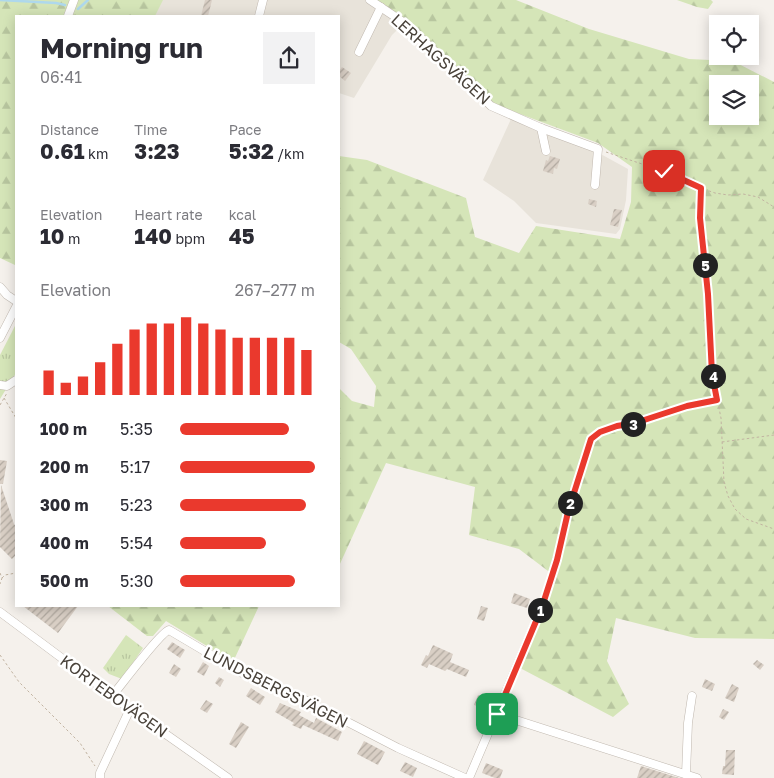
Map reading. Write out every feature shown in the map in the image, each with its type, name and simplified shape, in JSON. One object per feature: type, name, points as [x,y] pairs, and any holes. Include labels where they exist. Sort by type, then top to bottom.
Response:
[{"type":"street","points":[[68,15],[74,0]]},
{"type":"street","points":[[259,15],[264,0]]},
{"type":"street","name":"LERHAGSVÄGEN","points":[[370,0],[414,31],[491,106],[598,150]]},
{"type":"street","points":[[359,52],[381,7]]},
{"type":"street","points":[[541,128],[546,151]]},
{"type":"street","points":[[595,186],[598,150]]},
{"type":"street","points":[[0,287],[15,300]]},
{"type":"street","points":[[0,338],[15,309]]},
{"type":"street","points":[[469,778],[542,607]]},
{"type":"street","name":"KORTEBOVÄGEN","points":[[0,612],[112,696],[228,778]]},
{"type":"street","name":"LUNDSBERGSVÄGEN","points":[[112,696],[165,631],[169,630],[268,686],[303,699],[398,748],[465,778]]},
{"type":"street","points":[[686,774],[688,723],[692,696]]},
{"type":"street","points":[[100,776],[130,708]]},
{"type":"street","points":[[497,714],[697,778]]},
{"type":"path","points":[[598,150],[664,171],[701,188],[728,195],[742,194],[758,197],[774,206]]},
{"type":"path","points":[[701,188],[700,218],[708,294],[712,374],[721,418],[724,482],[728,496],[735,509],[746,519],[774,529]]},
{"type":"path","points":[[0,405],[4,398],[4,386]]},
{"type":"path","points":[[4,398],[15,416]]},
{"type":"path","points":[[542,607],[557,560],[568,512],[591,439],[600,432],[617,426],[635,423],[687,406],[717,400]]},
{"type":"path","points":[[722,442],[774,435]]},
{"type":"path","points":[[0,573],[2,578]]},
{"type":"path","points":[[0,584],[5,575],[15,573]]},
{"type":"path","points":[[0,655],[19,682],[80,743],[100,776]]},
{"type":"shaded area","points":[[144,0],[366,0],[403,24],[392,35],[354,98],[340,93],[340,15],[151,15]]},
{"type":"shaded area","points":[[511,119],[597,152],[628,169],[626,200],[620,229],[616,234],[536,223],[514,201],[483,180]]},
{"type":"green space","points":[[0,0],[163,0],[156,15],[15,15],[15,265],[0,258]]},
{"type":"green space","points":[[374,0],[516,0],[589,29],[689,59],[709,60],[709,65],[741,65],[774,82],[774,639],[695,638],[616,618],[607,661],[629,704],[613,717],[520,668],[556,577],[519,549],[469,535],[475,487],[386,463],[340,564],[340,389],[352,401],[374,407],[376,386],[351,349],[340,343],[340,156],[367,160],[466,198],[475,237],[519,253],[536,226],[620,239],[631,202],[632,167],[598,143],[493,104]]},
{"type":"green space","points":[[677,0],[711,0],[713,2],[708,9]]},
{"type":"green space","points":[[15,326],[15,375],[0,399],[0,355]]},
{"type":"green space","points":[[109,607],[259,607],[233,662],[166,621],[153,636],[147,636]]},
{"type":"green space","points":[[126,635],[143,648],[122,679],[109,674],[103,668]]},
{"type":"building","points":[[205,0],[212,0],[208,15],[201,15]]},
{"type":"building","points":[[342,67],[351,73],[345,81],[340,77]]},
{"type":"building","points":[[550,156],[560,159],[557,169],[554,168],[553,174],[543,171],[546,160],[548,161]]},
{"type":"building","points":[[589,199],[597,201],[596,207],[588,204]]},
{"type":"building","points":[[614,209],[622,210],[618,227],[610,225]]},
{"type":"building","points":[[0,460],[7,461],[3,484],[0,484]]},
{"type":"building","points":[[1,485],[15,526],[15,556],[12,559],[0,547]]},
{"type":"building","points":[[514,593],[530,599],[527,608],[511,603]]},
{"type":"building","points":[[481,606],[488,608],[484,621],[477,619]]},
{"type":"building","points":[[24,607],[77,607],[58,633]]},
{"type":"building","points":[[172,642],[185,650],[180,658],[167,649]]},
{"type":"building","points":[[433,645],[453,654],[450,662],[469,670],[466,677],[429,664],[427,668],[421,665]]},
{"type":"building","points":[[757,660],[764,665],[760,670],[753,664]]},
{"type":"building","points":[[203,662],[209,666],[204,676],[197,672]]},
{"type":"building","points":[[174,664],[181,669],[176,677],[169,673]]},
{"type":"building","points":[[219,677],[224,680],[220,687],[215,683]]},
{"type":"building","points":[[705,679],[715,684],[712,691],[702,687]]},
{"type":"building","points":[[732,684],[739,688],[734,702],[725,698]]},
{"type":"building","points":[[251,688],[265,697],[260,705],[246,696]]},
{"type":"building","points":[[478,695],[489,700],[485,709],[474,705]]},
{"type":"building","points":[[206,700],[213,704],[207,713],[200,709]]},
{"type":"building","points":[[280,703],[301,712],[299,715],[314,723],[316,718],[342,732],[338,741],[303,725],[301,729],[292,725],[294,723],[275,712]]},
{"type":"building","points":[[723,709],[729,712],[724,720],[719,717]]},
{"type":"building","points":[[241,722],[249,727],[236,748],[229,744]]},
{"type":"building","points":[[364,741],[385,752],[378,765],[357,754]]},
{"type":"building","points":[[726,750],[735,750],[734,775],[722,774],[723,766],[725,766]]},
{"type":"building","points":[[405,762],[417,768],[413,777],[400,771]]},
{"type":"building","points":[[486,763],[503,770],[500,778],[482,773]]},
{"type":"building","points":[[641,766],[679,778],[637,778]]},
{"type":"waterway","points":[[0,0],[65,5]]},
{"type":"waterway","points":[[78,9],[88,0]]},
{"type":"route","points":[[497,714],[542,607],[557,560],[568,512],[591,439],[600,432],[617,426],[635,423],[687,406],[717,400],[712,374],[708,294],[700,218],[701,188],[688,184],[664,171]]}]
